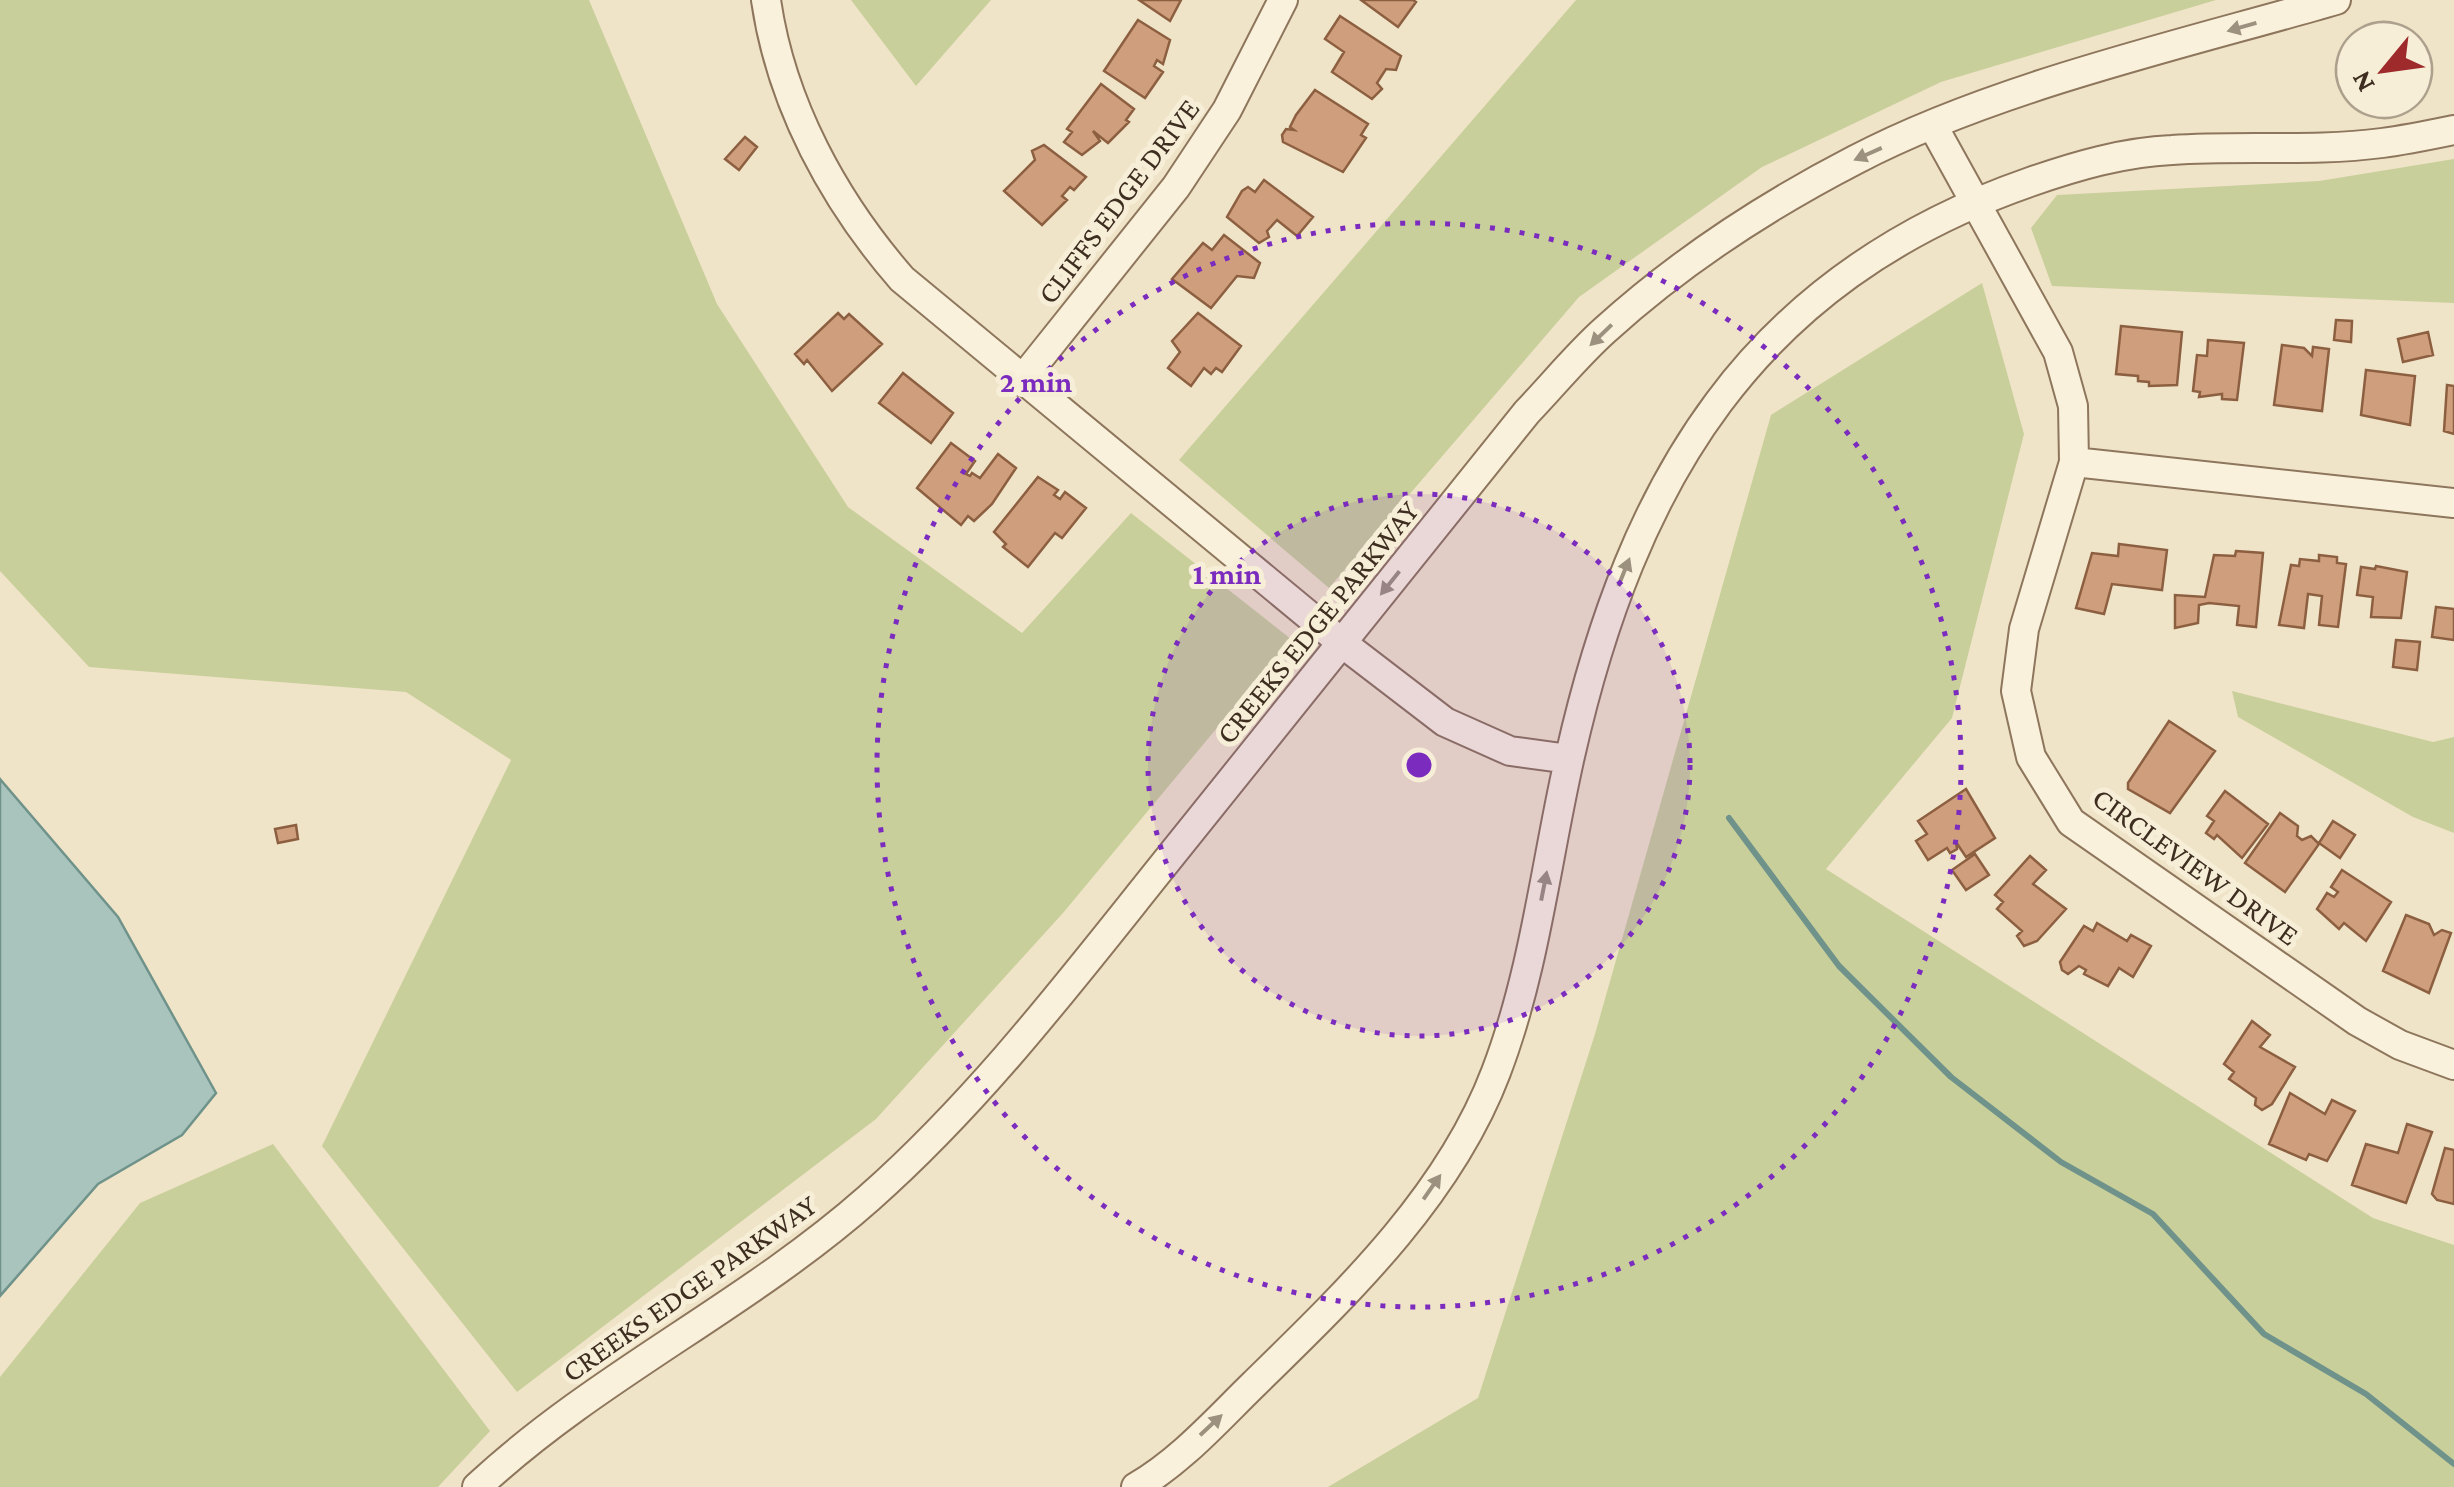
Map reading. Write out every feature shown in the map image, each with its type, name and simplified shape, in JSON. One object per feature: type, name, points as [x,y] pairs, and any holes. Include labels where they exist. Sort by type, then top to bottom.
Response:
[{"type":"street","points":[[766,0],[790,94],[829,178],[862,234],[902,278],[1021,381],[1445,722],[1510,751],[1569,759]]},
{"type":"street","name":"CLIFFS EDGE DRIVE","points":[[1021,381],[1186,171],[1227,110],[1283,0]]},
{"type":"street","name":"CREEKS EDGE PARKWAY","points":[[478,1487],[591,1396],[736,1301],[808,1248],[949,1122],[1057,997],[1527,412],[1603,331],[1670,275],[1768,207],[1858,158],[1933,126],[2042,87],[2336,0]]},
{"type":"street","name":"CIRCLEVIEW DRIVE","points":[[1933,126],[2058,352],[2073,406],[2074,462],[2024,629],[2016,691],[2031,758],[2072,822],[2357,1021],[2400,1045],[2454,1065]]},
{"type":"street","points":[[1136,1487],[1206,1430],[1364,1274],[1461,1145],[1495,1075],[1522,994],[1569,759],[1597,644],[1624,570],[1660,490],[1698,431],[1747,367],[1792,319],[1851,270],[1904,238],[1976,203],[2096,161],[2168,150],[2380,144],[2454,130]]},
{"type":"street","points":[[2074,462],[2454,504]]},
{"type":"green space","points":[[0,0],[589,0],[717,304],[848,507],[1022,633],[1131,513],[1291,639],[1063,913],[876,1119],[517,1392],[322,1146],[511,760],[406,692],[89,667],[0,571]]},
{"type":"green space","points":[[851,0],[991,0],[916,86]]},
{"type":"green space","points":[[1576,0],[2216,0],[1941,82],[1762,167],[1579,297],[1329,588],[1179,460]]},
{"type":"green space","points":[[2454,159],[2454,303],[2052,286],[2031,228],[2057,195],[2319,181]]},
{"type":"green space","points":[[1982,283],[2024,434],[1952,718],[1826,869],[2373,1218],[2454,1245],[2454,1487],[1328,1487],[1478,1398],[1595,1034],[1771,415]]},
{"type":"green space","points":[[2232,691],[2433,742],[2454,737],[2454,833],[2413,817],[2238,717]]},
{"type":"green space","points":[[273,1144],[490,1431],[438,1487],[0,1487],[0,1377],[140,1203]]},
{"type":"water","points":[[0,779],[118,917],[216,1093],[182,1135],[98,1184],[0,1296]]},
{"type":"building","points":[[1139,0],[1181,0],[1170,21]]},
{"type":"building","points":[[1361,0],[1413,0],[1416,2],[1398,27]]},
{"type":"building","points":[[1340,16],[1401,56],[1396,70],[1386,69],[1377,83],[1382,89],[1372,99],[1332,72],[1344,52],[1325,39]]},
{"type":"building","points":[[1138,20],[1170,40],[1163,64],[1157,60],[1154,66],[1163,72],[1145,98],[1104,71]]},
{"type":"building","points":[[1101,84],[1134,109],[1126,120],[1129,122],[1108,143],[1093,131],[1100,141],[1082,155],[1064,142],[1072,132],[1067,129]]},
{"type":"building","points":[[1315,90],[1368,124],[1361,135],[1366,138],[1343,172],[1283,142],[1282,135],[1286,129],[1294,130],[1290,127],[1296,115]]},
{"type":"building","points":[[745,137],[757,147],[739,170],[725,159]]},
{"type":"building","points":[[1044,145],[1086,177],[1074,190],[1070,187],[1062,196],[1067,200],[1042,225],[1004,191],[1035,160],[1032,151]]},
{"type":"building","points":[[1264,180],[1313,217],[1297,236],[1277,220],[1267,231],[1269,237],[1259,243],[1227,217],[1242,191],[1248,187],[1255,192]]},
{"type":"building","points":[[1224,235],[1260,263],[1254,278],[1237,276],[1211,308],[1172,279],[1203,243],[1212,250]]},
{"type":"building","points":[[838,313],[844,319],[849,314],[882,344],[832,391],[807,360],[804,364],[795,354]]},
{"type":"building","points":[[1198,313],[1241,346],[1222,372],[1216,368],[1211,374],[1204,368],[1191,386],[1168,368],[1180,352],[1172,341]]},
{"type":"building","points":[[2336,320],[2352,321],[2351,342],[2334,340]]},
{"type":"building","points":[[2121,326],[2182,332],[2177,385],[2149,386],[2149,382],[2138,381],[2138,376],[2116,374]]},
{"type":"building","points":[[2428,332],[2433,355],[2403,362],[2398,339]]},
{"type":"building","points":[[2208,340],[2244,343],[2237,400],[2222,399],[2222,394],[2199,397],[2200,392],[2193,391],[2197,355],[2207,356]]},
{"type":"building","points":[[2282,345],[2304,348],[2312,356],[2313,347],[2329,349],[2322,411],[2274,405]]},
{"type":"building","points":[[2366,370],[2415,376],[2410,425],[2361,415]]},
{"type":"building","points":[[903,373],[953,413],[931,443],[879,403]]},
{"type":"building","points":[[2447,385],[2454,386],[2454,434],[2444,431]]},
{"type":"building","points":[[951,443],[975,461],[966,474],[970,476],[972,473],[980,478],[998,454],[1016,468],[992,504],[974,521],[968,516],[961,525],[917,488]]},
{"type":"building","points":[[1038,477],[1058,490],[1054,495],[1060,499],[1065,492],[1086,508],[1062,538],[1055,533],[1028,567],[1003,547],[1006,544],[994,532]]},
{"type":"building","points":[[2119,544],[2167,550],[2162,590],[2112,584],[2104,614],[2076,608],[2092,553],[2118,556]]},
{"type":"building","points":[[2236,551],[2263,553],[2256,627],[2237,625],[2239,606],[2209,603],[2199,605],[2198,623],[2175,628],[2175,595],[2205,597],[2214,555],[2235,556]]},
{"type":"building","points":[[2319,555],[2337,557],[2337,563],[2346,564],[2338,627],[2319,625],[2322,596],[2308,594],[2304,628],[2279,625],[2291,565],[2299,566],[2300,559],[2319,561]]},
{"type":"building","points":[[2361,567],[2407,572],[2401,618],[2371,617],[2373,597],[2357,595]]},
{"type":"building","points":[[2436,607],[2454,609],[2454,640],[2432,637]]},
{"type":"building","points":[[2396,640],[2420,642],[2417,670],[2393,667]]},
{"type":"building","points":[[2169,721],[2215,751],[2170,813],[2128,789],[2128,783]]},
{"type":"building","points":[[1966,789],[1995,838],[1966,857],[1956,842],[1957,849],[1950,853],[1947,848],[1928,860],[1916,841],[1927,834],[1918,821]]},
{"type":"building","points":[[2225,791],[2268,824],[2242,858],[2217,835],[2214,839],[2206,833],[2214,821],[2207,816]]},
{"type":"building","points":[[2280,813],[2298,826],[2297,836],[2302,840],[2311,836],[2319,844],[2285,892],[2245,863]]},
{"type":"building","points":[[2333,821],[2355,835],[2340,858],[2319,843]]},
{"type":"building","points":[[296,825],[298,839],[278,843],[275,829]]},
{"type":"building","points":[[1975,854],[1989,875],[1966,890],[1952,870]]},
{"type":"building","points":[[2030,856],[2046,870],[2033,884],[2066,909],[2037,941],[2024,946],[2017,936],[2022,931],[1997,909],[2003,902],[1995,895]]},
{"type":"building","points":[[2342,870],[2391,902],[2366,941],[2344,923],[2339,929],[2317,909],[2327,893],[2334,897],[2338,892],[2331,887]]},
{"type":"building","points":[[2406,915],[2429,924],[2434,935],[2442,930],[2451,933],[2429,993],[2383,971]]},
{"type":"building","points":[[2097,923],[2127,941],[2131,935],[2151,946],[2133,977],[2119,968],[2108,986],[2084,974],[2086,970],[2079,966],[2068,974],[2062,970],[2060,962],[2084,926],[2093,931]]},
{"type":"building","points":[[2252,1021],[2270,1035],[2260,1047],[2295,1067],[2272,1104],[2262,1110],[2255,1105],[2256,1098],[2229,1079],[2234,1072],[2224,1064]]},
{"type":"building","points":[[2290,1093],[2325,1114],[2332,1100],[2355,1111],[2327,1161],[2309,1154],[2306,1160],[2269,1144]]},
{"type":"building","points":[[2407,1124],[2432,1132],[2406,1203],[2352,1185],[2366,1144],[2398,1153]]},
{"type":"building","points":[[2445,1148],[2454,1150],[2454,1204],[2437,1200],[2432,1194]]},
{"type":"waterway","points":[[1729,818],[1839,966],[1951,1077],[2061,1162],[2153,1214],[2264,1334],[2366,1394],[2454,1464]]}]
